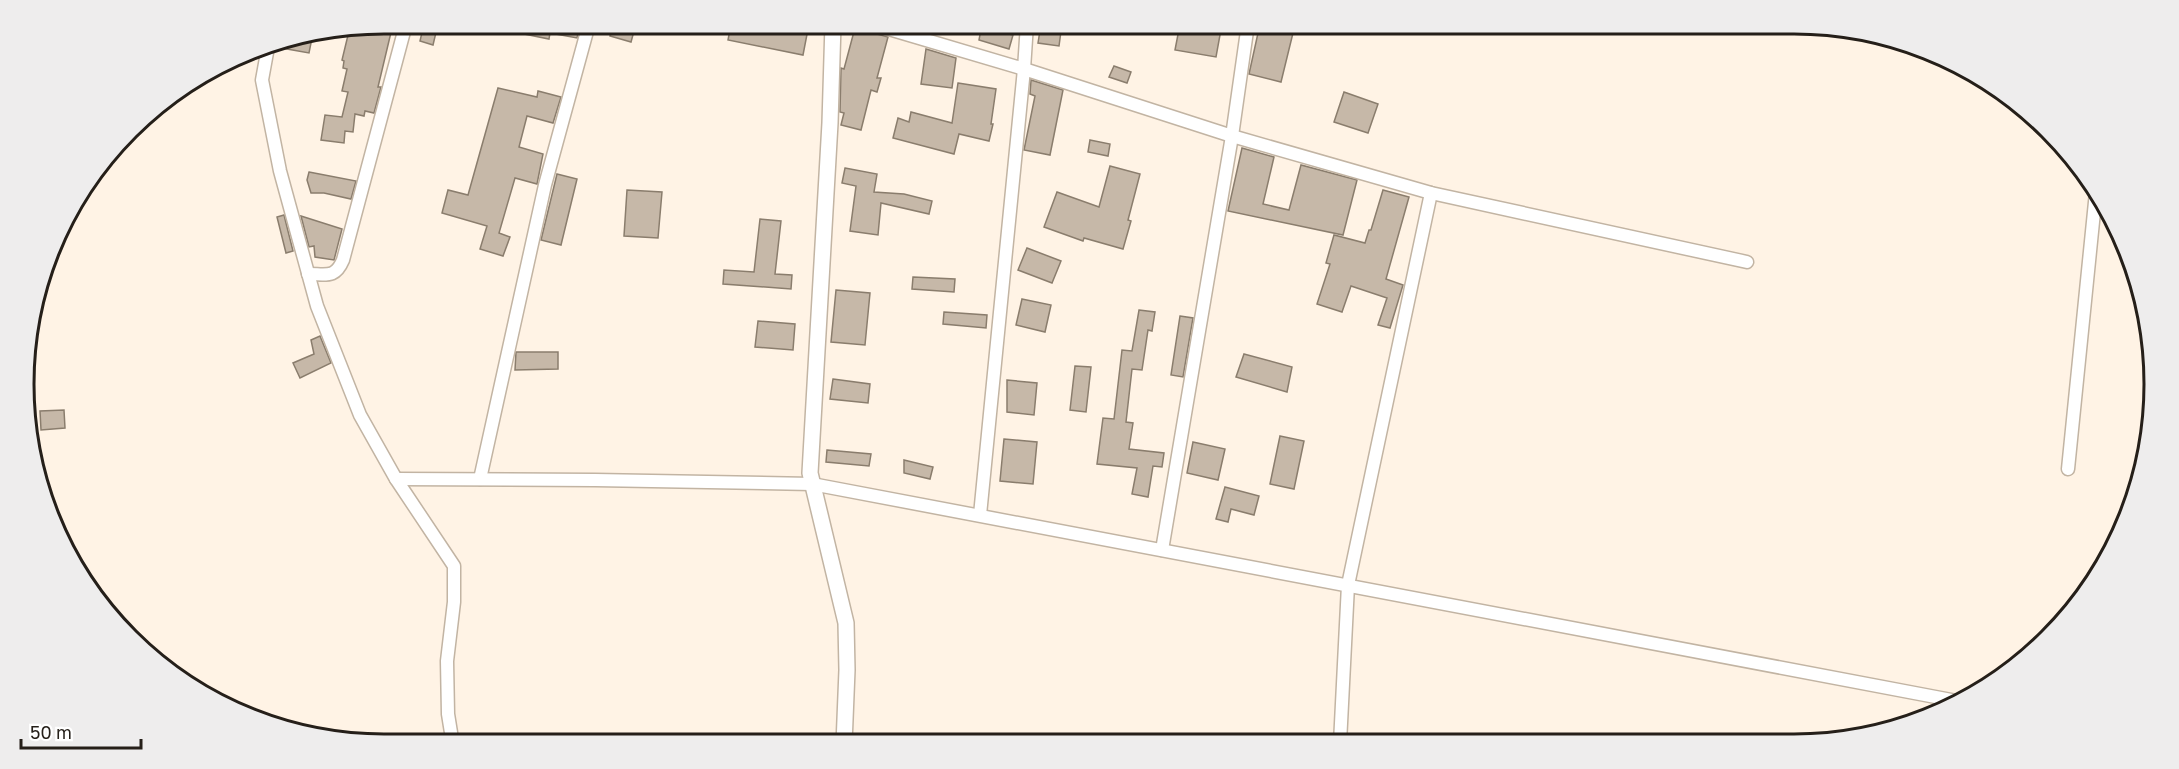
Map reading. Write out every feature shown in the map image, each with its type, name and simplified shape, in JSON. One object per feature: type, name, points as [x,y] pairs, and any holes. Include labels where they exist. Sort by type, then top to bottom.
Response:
[{"type":"street","points":[[308,274],[334,274],[339,271],[343,261],[403,34]]},
{"type":"street","points":[[480,479],[545,185],[587,34]]},
{"type":"street","points":[[833,34],[830,123],[810,473],[846,623],[844,734]]},
{"type":"street","points":[[906,34],[1024,69],[1232,136],[1431,193],[1747,262]]},
{"type":"street","points":[[980,515],[1026,34]]},
{"type":"street","points":[[1162,550],[1232,136],[1247,34]]},
{"type":"street","points":[[267,55],[262,80],[280,171],[317,306],[360,415],[396,478],[454,566],[447,661],[448,714],[451,734]]},
{"type":"street","points":[[1340,734],[1348,585],[1431,193]]},
{"type":"street","points":[[2068,469],[2095,205]]},
{"type":"street","points":[[396,478],[812,484],[1947,699]]},
{"type":"building","points":[[391,34],[374,113],[365,111],[364,116],[355,114],[353,132],[345,131],[344,143],[321,140],[325,115],[342,117],[348,92],[342,91],[347,69],[343,68],[344,61],[342,60],[348,36]]},
{"type":"building","points":[[422,34],[436,34],[433,45],[420,41]]},
{"type":"building","points":[[524,34],[550,34],[549,39]]},
{"type":"building","points":[[555,34],[578,34],[577,38]]},
{"type":"building","points":[[610,34],[633,34],[631,42],[610,36]]},
{"type":"building","points":[[729,34],[807,34],[803,55],[728,40]]},
{"type":"building","points":[[853,34],[877,34],[888,37],[877,78],[881,78],[877,92],[871,90],[861,130],[841,125],[844,113],[840,112],[841,68],[844,69]]},
{"type":"building","points":[[980,34],[1013,35],[1009,49],[979,40]]},
{"type":"building","points":[[1039,34],[1061,34],[1059,46],[1038,43]]},
{"type":"building","points":[[1178,34],[1220,34],[1216,57],[1175,50]]},
{"type":"building","points":[[1258,34],[1293,34],[1281,82],[1249,74]]},
{"type":"building","points":[[311,42],[309,53],[285,49]]},
{"type":"building","points":[[926,49],[956,58],[952,88],[921,84]]},
{"type":"building","points":[[1114,66],[1131,72],[1127,83],[1109,77]]},
{"type":"building","points":[[1031,80],[1063,90],[1050,155],[1024,150],[1035,96],[1030,94]]},
{"type":"building","points":[[958,83],[996,89],[989,141],[959,134],[954,154],[893,138],[898,118],[909,122],[911,112],[952,123]]},
{"type":"building","points":[[498,88],[537,97],[538,91],[561,97],[553,123],[527,116],[519,147],[543,154],[537,184],[515,178],[499,233],[510,237],[503,256],[480,249],[487,226],[442,213],[448,190],[468,195]]},
{"type":"building","points":[[1344,92],[1378,104],[1368,133],[1334,122]]},
{"type":"building","points":[[1090,140],[1110,144],[1108,156],[1088,152]]},
{"type":"building","points":[[1242,148],[1274,157],[1263,204],[1289,210],[1301,165],[1357,180],[1343,235],[1228,211]]},
{"type":"building","points":[[1110,166],[1140,174],[1123,249],[1084,238],[1083,241],[1044,227],[1057,192],[1099,207]]},
{"type":"building","points":[[845,168],[877,174],[874,192],[904,194],[932,201],[929,214],[881,203],[878,235],[850,231],[856,186],[842,183]]},
{"type":"building","points":[[309,172],[356,181],[351,199],[324,193],[311,193],[307,180]]},
{"type":"building","points":[[557,174],[577,179],[561,245],[541,240]]},
{"type":"building","points":[[627,190],[662,192],[658,238],[624,236]]},
{"type":"building","points":[[1383,190],[1409,197],[1386,279],[1403,285],[1390,328],[1378,325],[1387,298],[1351,286],[1342,312],[1317,304],[1330,264],[1326,263],[1334,235],[1365,243]]},
{"type":"building","points":[[284,215],[293,251],[286,253],[277,217]]},
{"type":"building","points":[[301,216],[342,229],[334,260],[315,257],[314,246],[309,247]]},
{"type":"building","points":[[760,219],[781,221],[775,274],[792,275],[791,289],[723,284],[724,270],[754,272]]},
{"type":"building","points":[[1027,248],[1061,261],[1052,283],[1018,270]]},
{"type":"building","points":[[913,277],[955,279],[954,292],[912,289]]},
{"type":"building","points":[[836,290],[870,293],[865,345],[831,342]]},
{"type":"building","points":[[1022,299],[1051,305],[1045,332],[1016,325]]},
{"type":"building","points":[[1139,310],[1155,312],[1152,331],[1148,330],[1142,370],[1132,369],[1126,422],[1133,423],[1129,449],[1164,453],[1162,467],[1153,466],[1148,497],[1132,494],[1137,468],[1097,464],[1103,418],[1114,419],[1122,350],[1132,351]]},
{"type":"building","points":[[944,312],[987,315],[986,328],[943,324]]},
{"type":"building","points":[[1180,316],[1193,318],[1183,377],[1171,375]]},
{"type":"building","points":[[758,321],[795,324],[793,350],[755,347]]},
{"type":"building","points":[[320,336],[331,363],[300,378],[293,363],[314,354],[311,340]]},
{"type":"building","points":[[516,352],[558,352],[558,369],[515,370]]},
{"type":"building","points":[[1244,354],[1292,367],[1287,392],[1236,377]]},
{"type":"building","points":[[1075,366],[1091,367],[1086,412],[1070,410]]},
{"type":"building","points":[[833,379],[870,384],[868,403],[830,399]]},
{"type":"building","points":[[1007,380],[1037,383],[1034,415],[1007,412]]},
{"type":"building","points":[[64,410],[65,428],[41,430],[40,411]]},
{"type":"building","points":[[1280,436],[1304,441],[1294,489],[1270,484]]},
{"type":"building","points":[[1004,439],[1037,442],[1033,484],[1000,481]]},
{"type":"building","points":[[1193,442],[1225,449],[1218,480],[1187,473]]},
{"type":"building","points":[[827,450],[871,454],[869,466],[826,462]]},
{"type":"building","points":[[904,460],[933,467],[930,479],[904,473]]},
{"type":"building","points":[[1225,487],[1259,496],[1254,515],[1231,509],[1228,522],[1216,519]]}]
